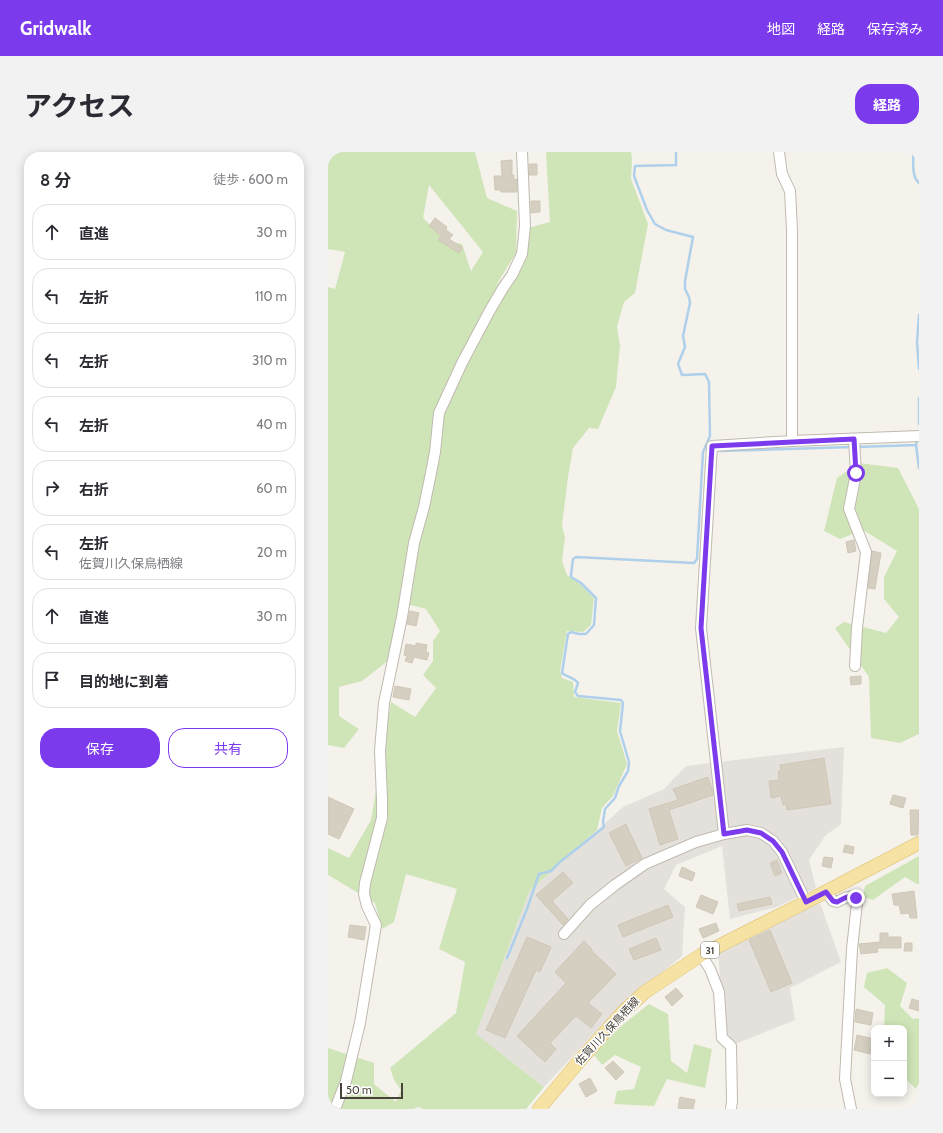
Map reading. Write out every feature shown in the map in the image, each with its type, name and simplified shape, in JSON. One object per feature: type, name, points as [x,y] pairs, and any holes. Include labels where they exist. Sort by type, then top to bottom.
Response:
[{"type":"main road","name":"佐賀川久保鳥栖線","points":[[539,1109],[623,1012],[645,992],[701,954],[826,892],[919,843]]},
{"type":"street","points":[[335,1109],[346,1081],[360,1023],[376,925],[367,906],[364,894],[365,883],[382,818],[380,751],[384,703],[402,617],[414,543],[424,507],[431,472],[438,435],[439,414],[462,363],[489,312],[512,275],[522,254],[525,226],[522,152]]},
{"type":"street","points":[[779,152],[782,174],[790,191],[792,222],[792,441]]},
{"type":"street","points":[[724,834],[701,628],[712,446],[916,436]]},
{"type":"street","points":[[854,439],[856,473],[849,509],[866,552],[857,628],[855,666]]},
{"type":"street","points":[[564,934],[590,905],[614,885],[645,864],[696,842],[724,834],[747,830],[761,833],[773,841],[782,852],[806,902]]},
{"type":"street","points":[[826,892],[833,901],[837,902],[849,896],[853,896],[856,898],[857,903],[852,949],[845,1079],[851,1109]]},
{"type":"street","points":[[701,954],[710,969],[719,992],[722,1038],[731,1046],[731,1109]]},
{"type":"shaded area","points":[[844,747],[841,824],[825,836],[809,860],[816,888],[777,907],[730,919],[722,846],[676,865],[664,889],[685,907],[682,956],[612,1014],[544,1087],[476,1034],[529,892],[623,807],[664,789],[686,766]]},
{"type":"shaded area","points":[[820,903],[841,962],[790,988],[795,1020],[735,1044],[724,1035],[718,951]]},
{"type":"green space","points":[[328,152],[475,152],[487,198],[517,211],[516,253],[495,287],[526,252],[528,228],[550,222],[546,152],[631,152],[631,179],[648,224],[635,293],[624,302],[617,327],[620,345],[616,387],[598,429],[589,428],[573,448],[562,526],[565,537],[562,561],[567,575],[580,584],[594,598],[591,625],[583,632],[567,631],[560,671],[562,678],[573,682],[574,697],[621,703],[617,731],[627,764],[613,796],[602,808],[597,830],[529,892],[476,1034],[544,1087],[526,1109],[423,1109],[419,1107],[413,1109],[328,1109],[328,1048],[374,1063],[374,1084],[396,1102],[401,1090],[394,1080],[390,1068],[456,1013],[465,962],[439,949],[457,889],[406,874],[394,922],[382,929],[375,903],[328,875],[328,848],[349,858],[371,820],[391,702],[415,717],[436,688],[423,675],[433,661],[433,641],[440,631],[426,609],[411,605],[400,610],[389,660],[362,681],[339,687],[339,716],[359,729],[344,748],[328,745],[328,287],[335,289],[345,252],[328,249]],"holes":[[[429,185],[483,252],[471,271],[462,244],[447,241],[423,218]]]},
{"type":"green space","points":[[859,463],[898,468],[919,509],[919,734],[900,743],[871,738],[869,677],[835,628],[844,622],[886,633],[899,617],[884,599],[884,577],[897,551],[863,530],[840,539],[824,531],[837,478]]},
{"type":"green space","points":[[919,856],[919,884],[905,877],[873,900],[863,897],[865,886]]},
{"type":"green space","points":[[887,968],[907,983],[900,1006],[913,1019],[919,1018],[919,1083],[916,1089],[907,1080],[907,1025],[884,1025],[885,1005],[864,987],[867,973]]},
{"type":"green space","points":[[649,1004],[668,1014],[671,1061],[687,1073],[694,1044],[712,1049],[705,1088],[667,1079],[654,1106],[614,1104],[617,1091],[634,1089],[641,1067],[615,1055],[602,1065],[594,1055],[620,1027]]},
{"type":"building","points":[[512,160],[512,175],[514,175],[514,180],[517,179],[517,192],[501,192],[501,190],[495,190],[494,176],[502,176],[501,161]]},
{"type":"building","points":[[529,164],[537,164],[537,175],[529,175]]},
{"type":"building","points":[[531,201],[540,201],[540,212],[531,213]]},
{"type":"building","points":[[435,218],[447,227],[446,230],[453,235],[449,239],[463,248],[459,253],[438,240],[441,236],[429,226]]},
{"type":"building","points":[[854,540],[856,551],[848,553],[846,542]]},
{"type":"building","points":[[872,551],[881,553],[875,589],[868,588]]},
{"type":"building","points":[[410,611],[419,613],[416,626],[407,624]]},
{"type":"building","points":[[416,643],[427,645],[426,652],[429,653],[427,660],[414,657],[412,663],[405,661],[407,656],[404,655],[406,644],[416,646]]},
{"type":"building","points":[[861,676],[861,684],[851,685],[850,677]]},
{"type":"building","points":[[395,686],[411,689],[409,700],[393,697]]},
{"type":"building","points":[[824,758],[831,804],[787,810],[786,804],[783,805],[781,796],[771,798],[769,781],[779,780],[778,771],[781,771],[780,765]]},
{"type":"building","points":[[708,777],[713,795],[669,810],[678,839],[660,845],[649,809],[678,800],[673,789]]},
{"type":"building","points":[[893,795],[906,798],[903,808],[890,804]]},
{"type":"building","points":[[328,797],[354,809],[339,839],[328,834]]},
{"type":"building","points":[[910,810],[919,810],[918,835],[911,835]]},
{"type":"building","points":[[626,824],[642,858],[626,866],[609,833]]},
{"type":"building","points":[[845,845],[854,847],[853,854],[843,852]]},
{"type":"building","points":[[824,857],[833,858],[831,868],[822,866]]},
{"type":"building","points":[[777,860],[782,873],[775,876],[770,863]]},
{"type":"building","points":[[682,867],[695,873],[692,881],[679,876]]},
{"type":"building","points":[[563,872],[573,883],[552,901],[568,919],[563,925],[536,895]]},
{"type":"building","points":[[914,891],[917,918],[910,918],[909,913],[901,914],[899,905],[894,905],[892,894]]},
{"type":"building","points":[[701,895],[718,902],[713,914],[696,907]]},
{"type":"building","points":[[770,897],[772,904],[739,911],[737,904]]},
{"type":"building","points":[[668,905],[673,917],[623,937],[618,925]]},
{"type":"building","points":[[716,923],[719,931],[703,938],[699,929]]},
{"type":"building","points":[[350,925],[366,927],[364,940],[348,937]]},
{"type":"building","points":[[770,930],[792,983],[771,992],[749,940]]},
{"type":"building","points":[[880,933],[888,933],[888,937],[901,937],[901,948],[877,948],[878,952],[861,954],[859,944],[880,942]]},
{"type":"building","points":[[527,937],[551,947],[540,972],[536,970],[505,1038],[486,1030]]},
{"type":"building","points":[[656,938],[661,950],[634,960],[629,949]]},
{"type":"building","points":[[584,941],[592,949],[591,950],[616,974],[588,1003],[602,1014],[591,1028],[576,1016],[550,1043],[556,1049],[545,1062],[517,1036],[566,983],[555,972]]},
{"type":"building","points":[[905,943],[912,943],[912,951],[904,951]]},
{"type":"building","points":[[676,988],[683,996],[672,1006],[665,997]]},
{"type":"building","points":[[912,999],[919,1001],[919,1011],[909,1008]]},
{"type":"building","points":[[856,1009],[873,1013],[871,1025],[855,1022]]},
{"type":"building","points":[[857,1035],[871,1038],[870,1054],[854,1050]]},
{"type":"building","points":[[613,1061],[624,1072],[616,1080],[605,1068]]},
{"type":"building","points":[[590,1078],[597,1091],[586,1097],[579,1084]]},
{"type":"building","points":[[680,1097],[695,1100],[693,1109],[678,1108]]},
{"type":"waterway","points":[[507,958],[527,909],[539,874],[551,871],[604,827],[603,822],[605,809],[615,798],[619,786],[628,771],[629,762],[620,731],[623,703],[621,700],[578,696],[575,692],[578,683],[562,673],[568,634],[571,632],[586,634],[594,625],[596,598],[581,583],[571,577],[573,559],[576,557],[694,563],[697,559],[703,452],[710,436],[709,382],[705,374],[682,375],[678,364],[685,347],[683,336],[690,303],[685,289],[685,281],[693,237],[666,230],[655,224],[647,210],[634,176],[635,166],[676,165],[676,152]]},
{"type":"waterway","points":[[913,152],[913,169],[916,180],[919,183]]},
{"type":"waterway","points":[[919,315],[917,342],[919,369]]},
{"type":"waterway","points":[[919,398],[919,424]]},
{"type":"waterway","points":[[917,438],[916,445],[919,468]]},
{"type":"waterway","points":[[857,447],[916,445]]},
{"type":"waterway","points":[[720,451],[852,447]]},
{"type":"route","points":[[856,473],[854,439],[712,446],[701,628],[724,834],[747,830],[761,833],[773,841],[782,852],[806,902],[826,892],[833,901],[837,902],[849,896],[856,898]]}]
